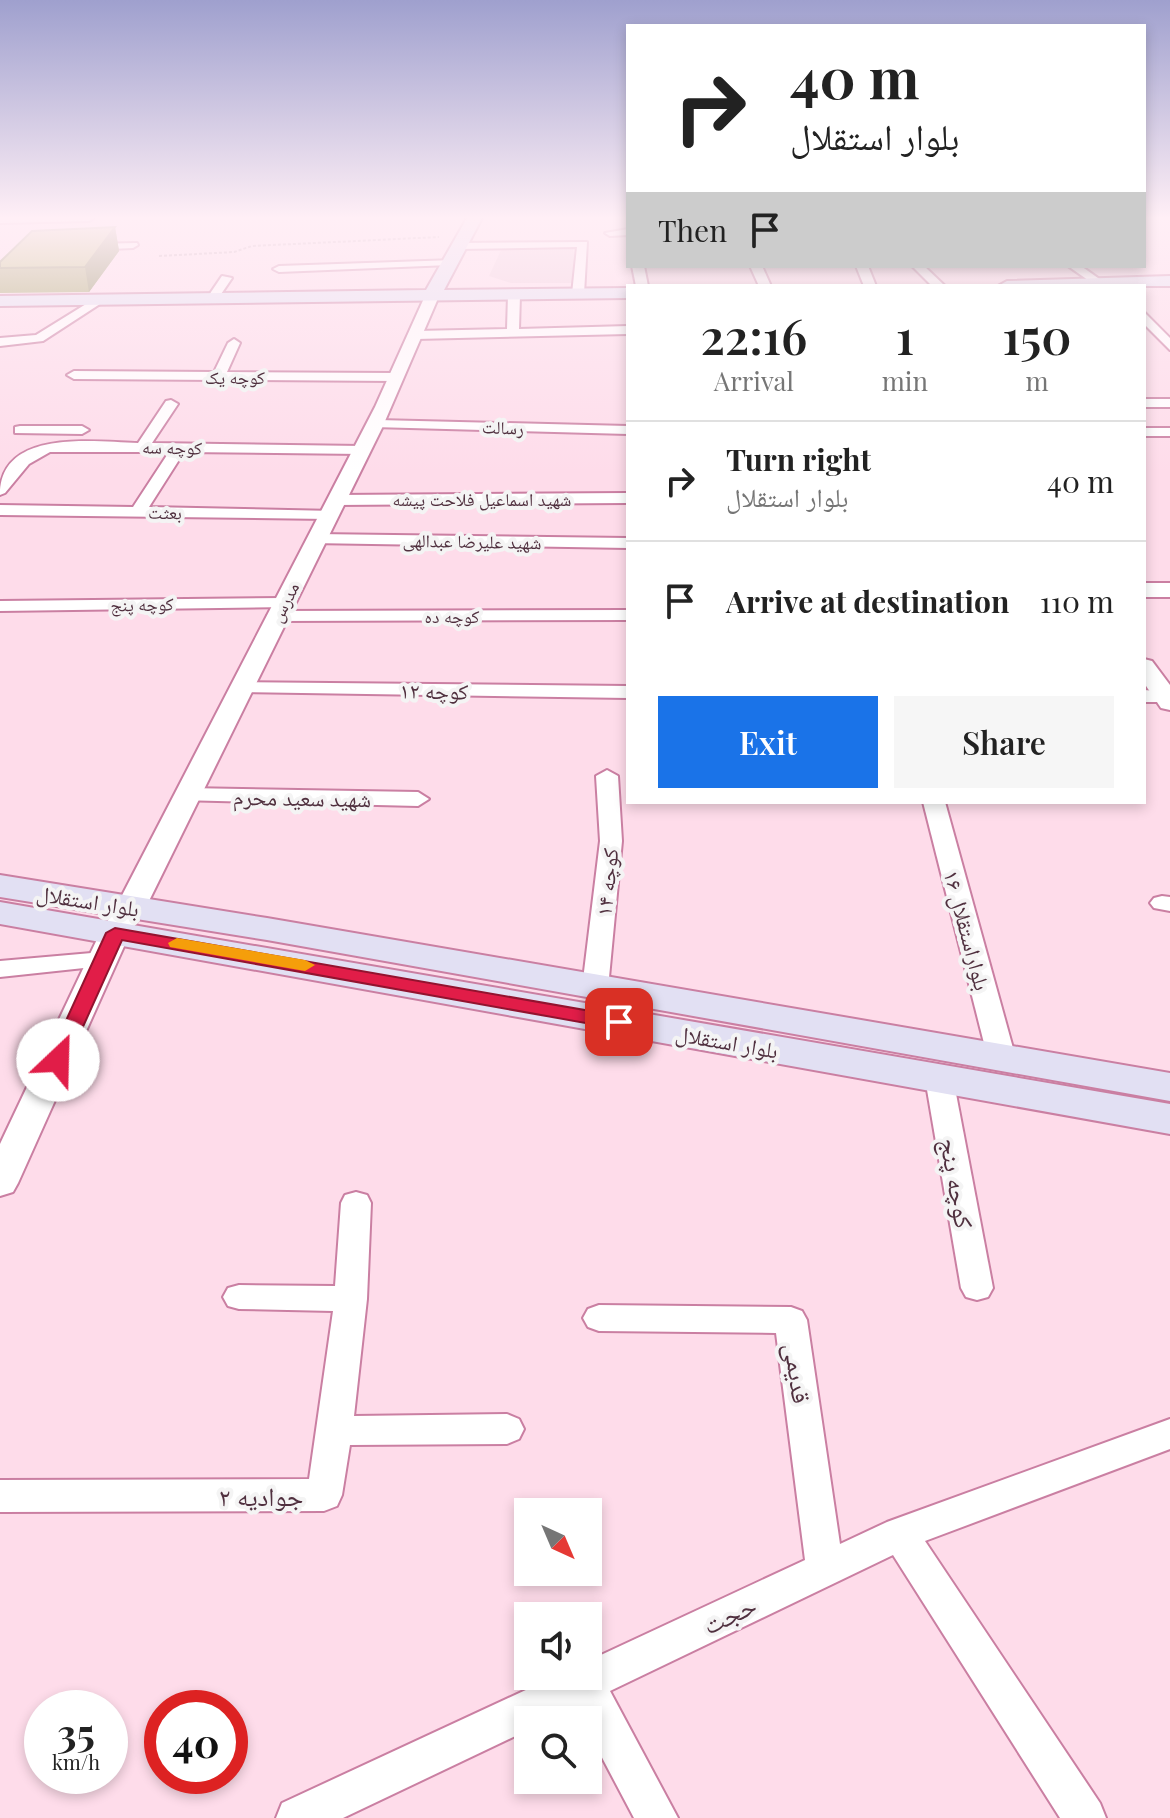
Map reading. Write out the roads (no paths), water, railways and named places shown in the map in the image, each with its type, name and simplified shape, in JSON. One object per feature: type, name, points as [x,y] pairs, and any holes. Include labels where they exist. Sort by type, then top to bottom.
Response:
[{"type":"main road","name":"بلوار استقلال","points":[[0,886],[117,934],[595,988],[1170,1087]]},
{"type":"main road","name":"بلوار استقلال","points":[[0,913],[1170,1119]]},
{"type":"street","points":[[0,342],[39,338],[95,303]]},
{"type":"street","name":"مدرس","points":[[0,1183],[117,934],[316,539],[378,424],[429,303]]},
{"type":"street","points":[[513,333],[514,303]]},
{"type":"street","points":[[1146,318],[1170,346]]},
{"type":"street","points":[[416,335],[626,330]]},
{"type":"street","points":[[218,377],[234,343]]},
{"type":"street","name":"کوچه یک","points":[[74,375],[396,377]]},
{"type":"street","points":[[1146,403],[1167,407]]},
{"type":"street","points":[[143,446],[144,431],[171,404]]},
{"type":"street","name":"رسالت","points":[[378,424],[626,430]]},
{"type":"street","points":[[20,430],[93,430]]},
{"type":"street","points":[[1146,432],[1170,432]]},
{"type":"street","name":"کوچه سه","points":[[0,490],[28,454],[37,449],[57,446],[362,450]]},
{"type":"street","points":[[138,511],[180,447]]},
{"type":"street","name":"شهید اسماعیل فلاحت پیشه","points":[[333,507],[626,498]]},
{"type":"street","name":"بعثت","points":[[0,510],[333,507]]},
{"type":"street","name":"شهید علیرضا عبدالهی","points":[[316,539],[626,543]]},
{"type":"street","points":[[1146,590],[1170,590]]},
{"type":"street","name":"کوچه پنج","points":[[0,606],[280,610]]},
{"type":"street","name":"کوچه ده","points":[[280,610],[626,615]]},
{"type":"street","points":[[1146,670],[1160,699]]},
{"type":"street","name":"کوچه ۱۲","points":[[240,688],[626,692]]},
{"type":"street","name":"کوچه ۱۴","points":[[595,988],[611,841],[607,776]]},
{"type":"street","name":"شهید سعید محرم","points":[[187,795],[418,799]]},
{"type":"street","name":"بلواراستقلال ۱۶","points":[[935,804],[1002,1059]]},
{"type":"street","points":[[0,969],[117,934]]},
{"type":"street","name":"کوچه پنج","points":[[939,1078],[977,1288]]},
{"type":"street","name":"جوادیه ۲","points":[[0,1496],[324,1495],[337,1431],[351,1299],[356,1203]]},
{"type":"street","points":[[239,1297],[351,1299]]},
{"type":"street","name":"قدیمی","points":[[599,1318],[791,1320],[825,1569]]},
{"type":"street","points":[[337,1431],[507,1429]]},
{"type":"street","name":"حجت","points":[[602,1674],[900,1534],[1170,1434]]},
{"type":"street","points":[[900,1534],[1085,1818]]},
{"type":"street","name":"حجت","points":[[297,1818],[569,1690]]},
{"type":"street","points":[[588,1690],[657,1818]]}]
